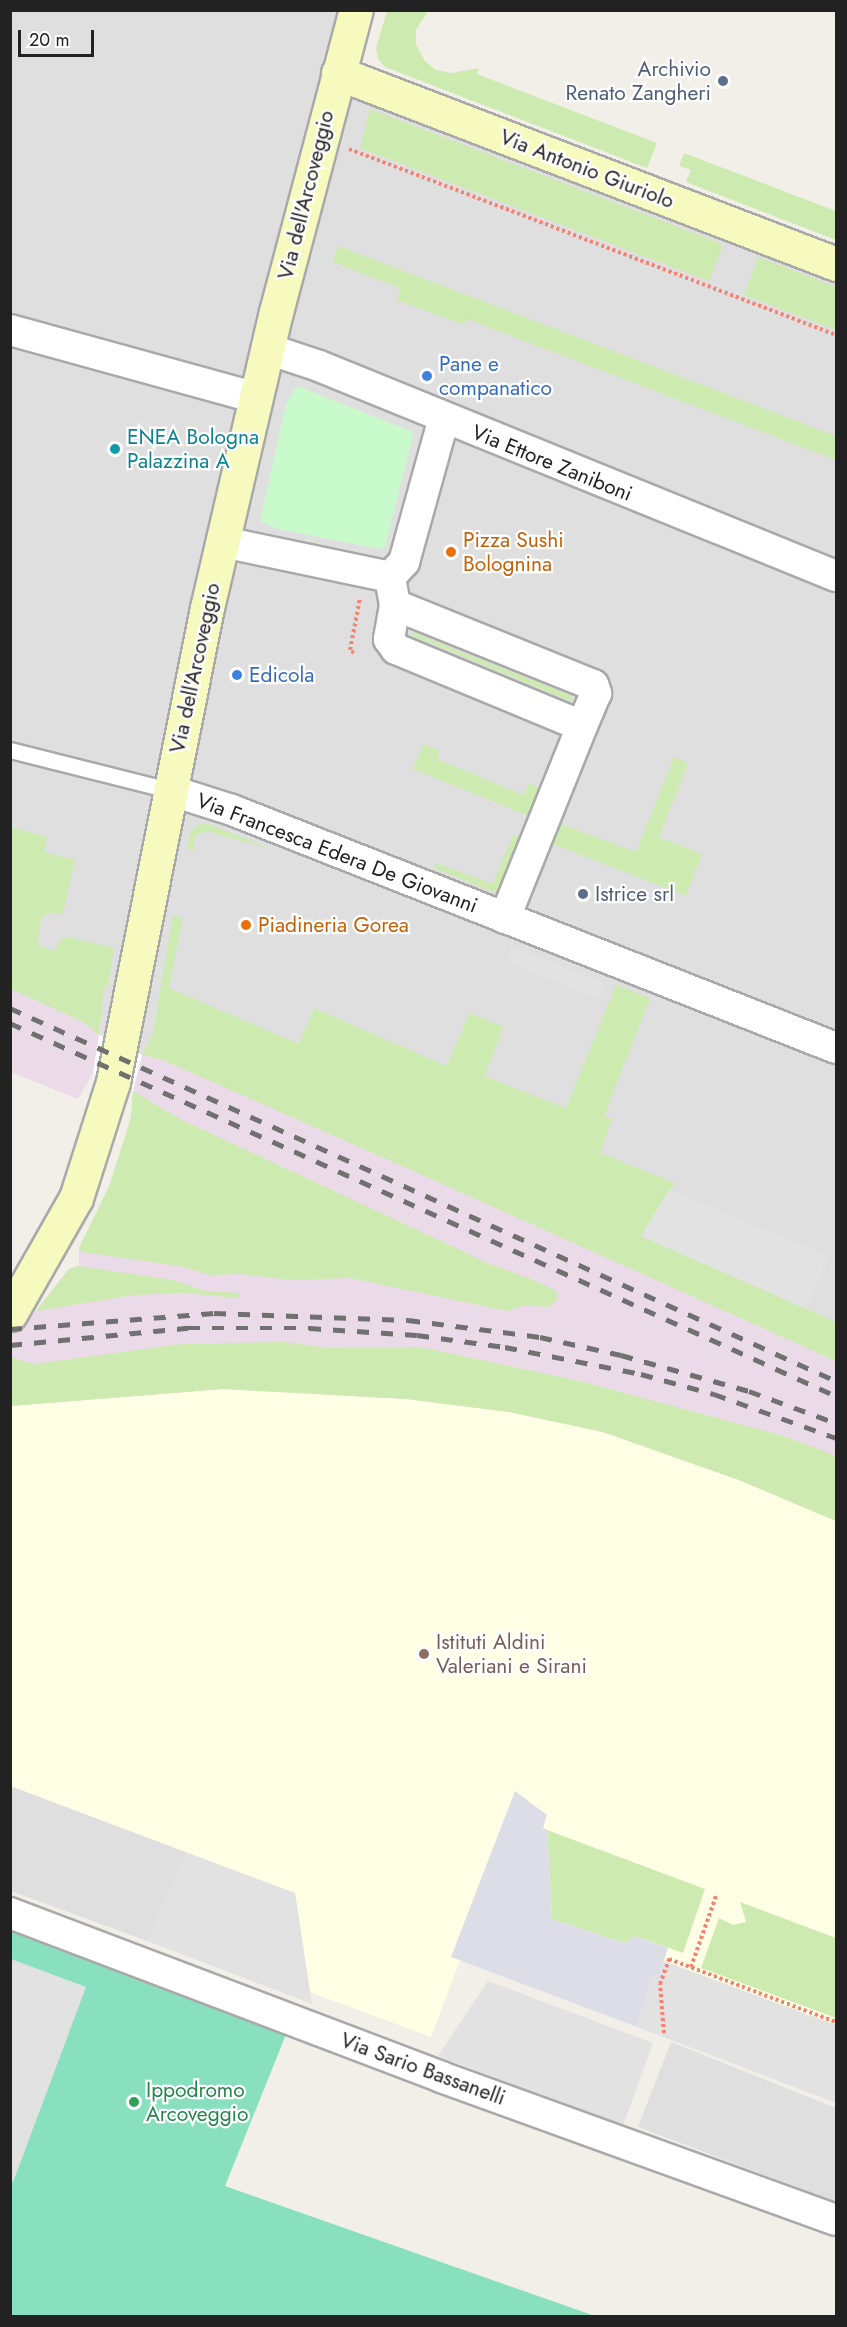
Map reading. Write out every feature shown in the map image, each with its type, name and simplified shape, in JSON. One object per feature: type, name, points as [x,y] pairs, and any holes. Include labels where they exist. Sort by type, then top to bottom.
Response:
[{"type":"street","name":"Via dell'Arcoveggio","points":[[10,1314],[72,1207],[99,1132],[117,1062],[169,790],[223,542],[268,349],[356,10]]},
{"type":"street","name":"Via Antonio Giuriolo","points":[[338,73],[837,264]]},
{"type":"street","points":[[10,330],[257,398]]},
{"type":"street","name":"Via Ettore Zaniboni","points":[[268,349],[837,576]]},
{"type":"street","points":[[444,418],[404,562],[393,591],[389,639],[396,649],[582,726]]},
{"type":"street","name":"Via Francesca Edera De Giovanni","points":[[223,542],[393,591],[593,685],[596,693],[505,918]]},
{"type":"street","name":"Via Francesca Edera De Giovanni","points":[[169,790],[232,810],[837,1048]]},
{"type":"street","name":"Via Sario Bassanelli","points":[[10,1913],[441,2077],[837,2220]]},
{"type":"lane","points":[[10,750],[169,790]]},
{"type":"path","points":[[343,147],[837,335]]},
{"type":"path","points":[[354,653],[350,650],[362,586]]},
{"type":"path","points":[[691,1967],[717,1893]]},
{"type":"path","points":[[664,2033],[660,1984],[669,1959],[837,2022]]},
{"type":"shaded area","points":[[10,11],[345,11],[328,71],[836,273],[836,1322],[171,1030],[142,1055],[99,1035],[11,953]]},
{"type":"shaded area","points":[[512,947],[604,983],[599,995],[594,997],[508,963]]},
{"type":"shaded area","points":[[10,953],[104,989],[100,1035],[136,1052],[142,1054],[153,1033],[171,1030],[836,1322],[836,1521],[739,1480],[304,1391],[11,1406],[11,1320],[31,1317],[69,1269],[79,1266],[79,1248],[103,1203],[119,1157],[131,1117],[133,1091],[93,1073],[78,1099],[11,1072]]},
{"type":"shaded area","points":[[669,1190],[829,1256],[807,1309],[641,1236]]},
{"type":"shaded area","name":"Istituti Aldini Valeriani e Sirani","points":[[223,1389],[407,1399],[509,1412],[603,1432],[739,1480],[836,1521],[836,2102],[460,1960],[431,2037],[310,1992],[295,1893],[11,1786],[10,1406]]},
{"type":"shaded area","points":[[10,1786],[188,1853],[147,1941],[11,1891]]},
{"type":"shaded area","points":[[515,1791],[547,1815],[543,1828],[547,1830],[552,1919],[624,1943],[635,1936],[668,1948],[659,1977],[653,1975],[637,2027],[451,1957]]},
{"type":"shaded area","points":[[188,1853],[295,1893],[312,2004],[147,1941]]},
{"type":"shaded area","points":[[11,1959],[86,1987],[13,2182],[10,2181]]},
{"type":"shaded area","points":[[664,1961],[836,2025],[836,2103],[637,2027],[653,1974],[659,1976]]},
{"type":"shaded area","points":[[488,1981],[653,2043],[623,2126],[438,2056]]},
{"type":"shaded area","points":[[671,2042],[836,2108],[836,2202],[638,2127]]},
{"type":"green space","points":[[387,11],[428,11],[416,30],[416,44],[425,61],[436,70],[452,73],[479,68],[477,74],[657,143],[647,168],[385,67],[378,59],[376,48]]},
{"type":"green space","points":[[370,109],[720,243],[722,248],[709,281],[360,148]]},
{"type":"green space","points":[[684,153],[836,211],[836,240],[686,182],[691,170],[679,166]]},
{"type":"green space","points":[[338,246],[836,436],[836,460],[467,319],[464,325],[397,300],[400,288],[333,262]]},
{"type":"green space","points":[[758,257],[836,287],[836,330],[744,295]]},
{"type":"green space","points":[[297,386],[411,431],[413,436],[385,546],[380,549],[278,529],[260,521],[286,404]]},
{"type":"green space","points":[[412,632],[572,696],[570,701],[411,635]]},
{"type":"green space","points":[[423,744],[440,751],[437,759],[524,795],[529,783],[541,788],[529,816],[413,769]]},
{"type":"green space","points":[[674,757],[688,763],[659,837],[702,854],[686,896],[553,844],[561,824],[636,852]]},
{"type":"green space","points":[[203,823],[274,850],[207,831],[195,835],[194,851],[187,849],[191,830]]},
{"type":"green space","points":[[11,827],[47,837],[44,852],[75,860],[63,914],[48,913],[41,918],[38,945],[53,951],[63,937],[70,937],[114,948],[108,985],[104,989],[99,1035],[83,1022],[11,989]]},
{"type":"green space","points":[[513,835],[521,838],[498,894],[434,868],[436,863],[493,884]]},
{"type":"green space","points":[[173,916],[181,917],[182,922],[169,988],[299,1044],[314,1008],[447,1066],[469,1013],[504,1027],[484,1076],[566,1108],[616,985],[650,998],[604,1116],[612,1119],[600,1153],[675,1183],[641,1236],[836,1322],[836,1361],[163,1060],[142,1055],[153,1033]]},
{"type":"green space","points":[[133,1091],[180,1119],[490,1264],[534,1280],[556,1291],[557,1300],[548,1307],[524,1305],[507,1311],[350,1278],[291,1280],[240,1274],[210,1275],[179,1266],[82,1252],[79,1248],[110,1184],[131,1117]]},
{"type":"green space","points":[[79,1266],[173,1280],[205,1291],[240,1293],[238,1298],[183,1293],[134,1295],[36,1311],[69,1269]]},
{"type":"green space","points":[[285,1342],[328,1348],[420,1347],[588,1383],[787,1437],[836,1456],[836,1521],[739,1480],[603,1432],[509,1412],[407,1399],[223,1389],[11,1406],[11,1357],[34,1364],[181,1344]]},
{"type":"green space","points":[[547,1830],[705,1889],[683,1953],[635,1936],[624,1943],[552,1919]]},
{"type":"green space","points":[[740,1902],[836,1938],[836,2018],[701,1968],[719,1918],[733,1925],[746,1922]]},
{"type":"green space","name":"Ippodromo Arcoveggio","points":[[11,1919],[293,2017],[225,2186],[595,2316],[11,2316]]},
{"type":"pier","points":[[99,1035],[142,1055],[133,1091],[93,1073]]},
{"type":"railway","points":[[10,1008],[836,1381]]},
{"type":"railway","points":[[10,1023],[836,1396]]},
{"type":"railway","points":[[10,1329],[214,1313],[408,1320],[540,1337],[621,1355],[749,1391],[836,1423]]},
{"type":"railway","points":[[10,1345],[188,1328],[309,1328],[417,1335],[505,1347],[641,1374],[714,1394],[836,1438]]},
{"type":"place","name":"Archivio Renato Zangheri","points":[[723,81]]},
{"type":"place","name":"Pane e companatico","points":[[427,376]]},
{"type":"place","name":"ENEA Bologna Palazzina A","points":[[115,449]]},
{"type":"place","name":"Pizza Sushi Bolognina","points":[[451,552]]},
{"type":"place","name":"Edicola","points":[[237,675]]},
{"type":"place","name":"Istrice srl","points":[[583,894]]},
{"type":"place","name":"Piadineria Gorea","points":[[246,925]]},
{"type":"place","name":"Istituti Aldini Valeriani e Sirani","points":[[424,1654]]},
{"type":"place","name":"Ippodromo Arcoveggio","points":[[134,2102]]}]
